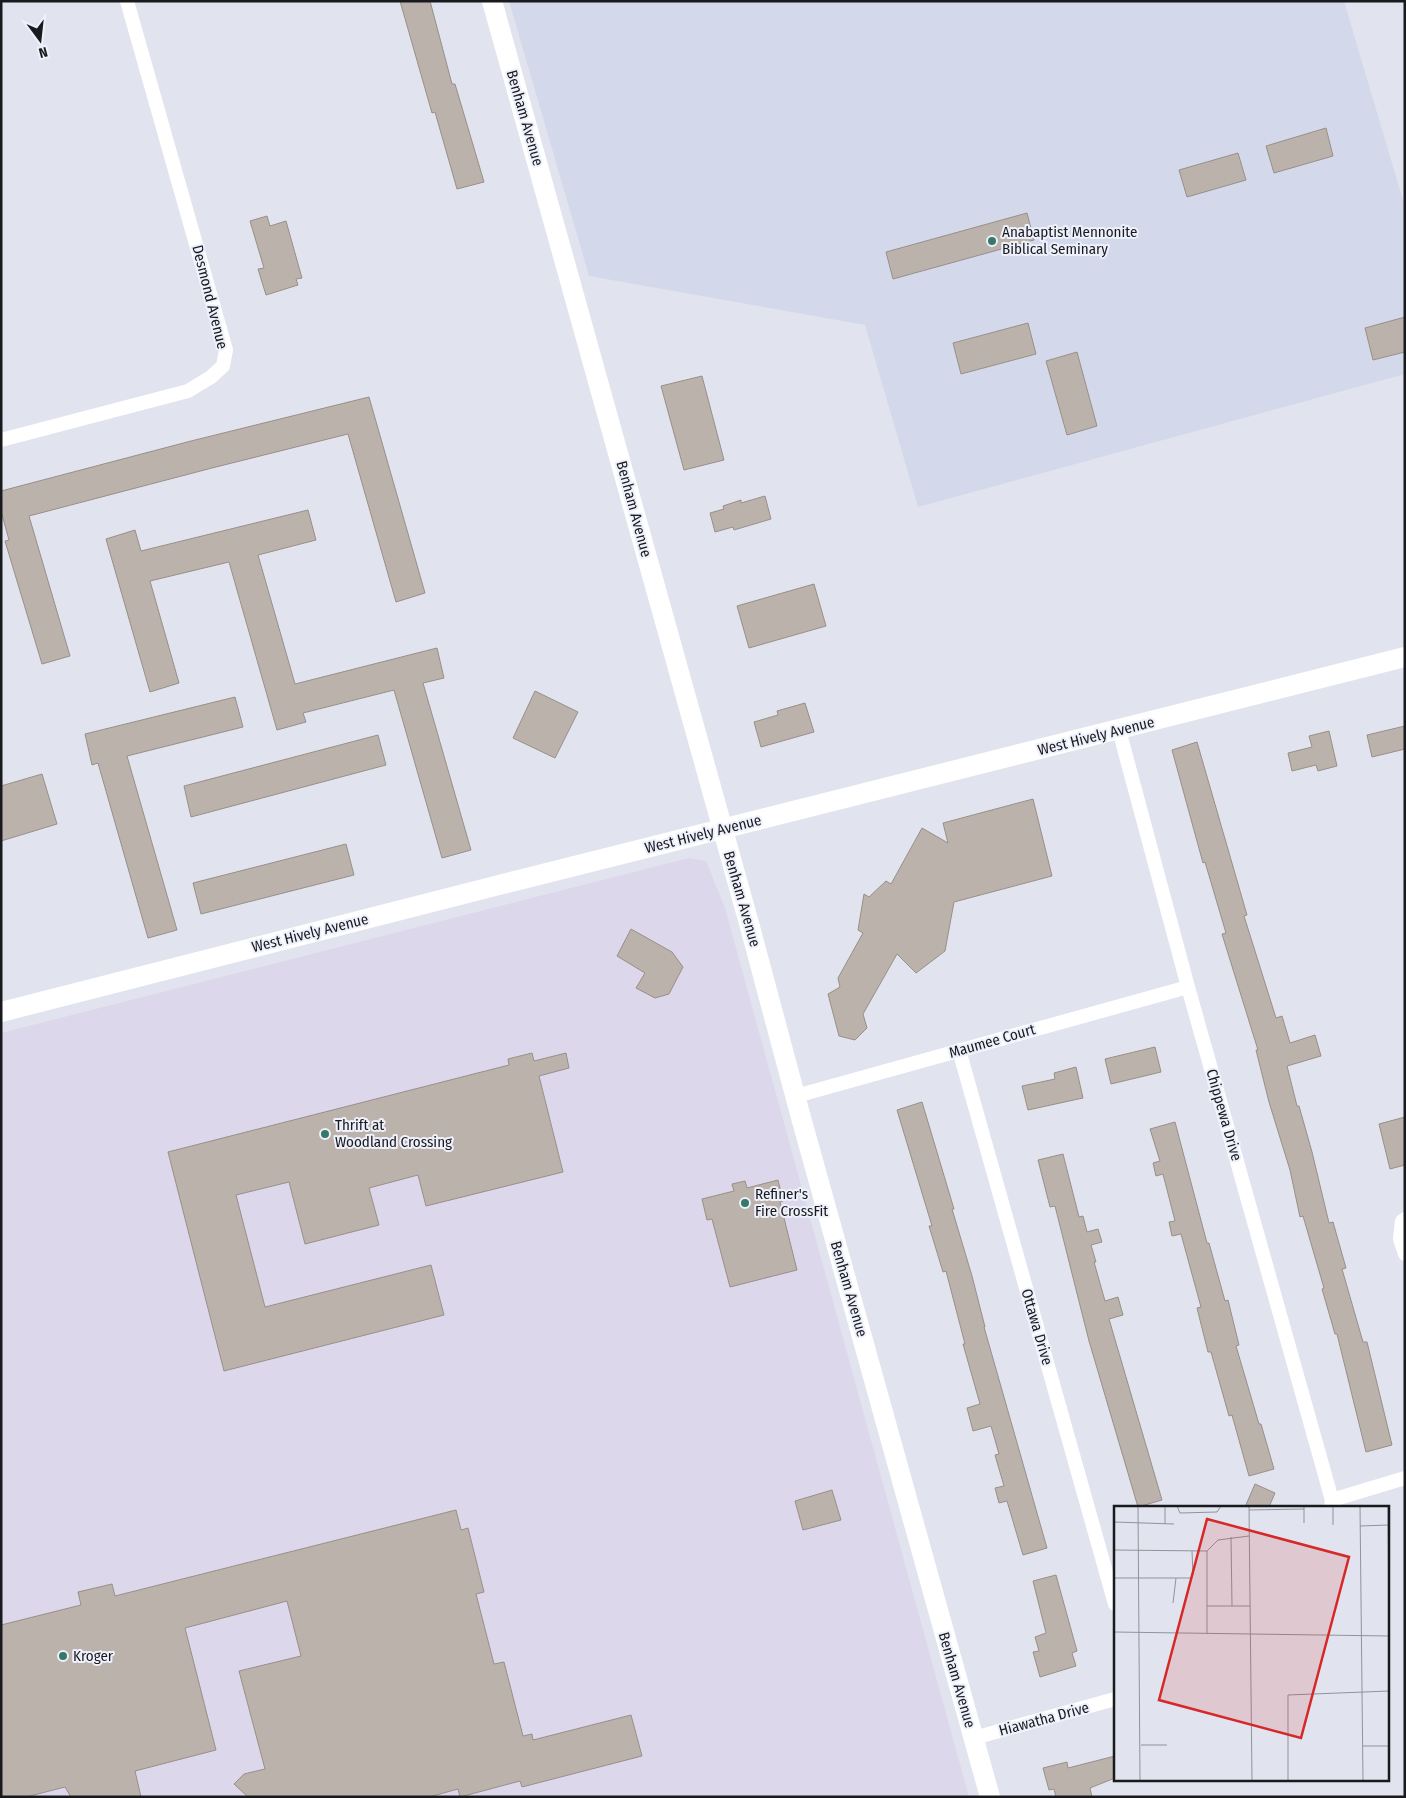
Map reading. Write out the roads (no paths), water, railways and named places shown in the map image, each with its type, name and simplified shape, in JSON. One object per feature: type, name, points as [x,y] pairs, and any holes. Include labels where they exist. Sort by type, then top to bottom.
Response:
[{"type":"main road","name":"Benham Avenue","points":[[492,1],[990,1797]]},
{"type":"main road","name":"West Hively Avenue","points":[[1,1012],[1405,657]]},
{"type":"street","name":"Desmond Avenue","points":[[1,440],[188,391],[211,377],[222,366],[226,350],[127,1]]},
{"type":"street","name":"Chippewa Drive","points":[[1119,730],[1188,987],[1332,1503]]},
{"type":"street","name":"Maumee Court","points":[[796,1096],[1188,987]]},
{"type":"street","name":"Ottawa Drive","points":[[960,1050],[1114,1600]]},
{"type":"street","points":[[1405,1219],[1402,1221],[1400,1239],[1405,1254]]},
{"type":"street","points":[[1332,1503],[1405,1478]]},
{"type":"street","name":"Hiawatha Drive","points":[[974,1738],[1114,1699]]},
{"type":"place","name":"Anabaptist Mennonite Biblical Seminary","points":[[992,241]]},
{"type":"place","name":"Thrift at Woodland Crossing","points":[[325,1134]]},
{"type":"place","name":"Refiner's Fire CrossFit","points":[[745,1203]]},
{"type":"place","name":"Kroger","points":[[63,1656]]}]
